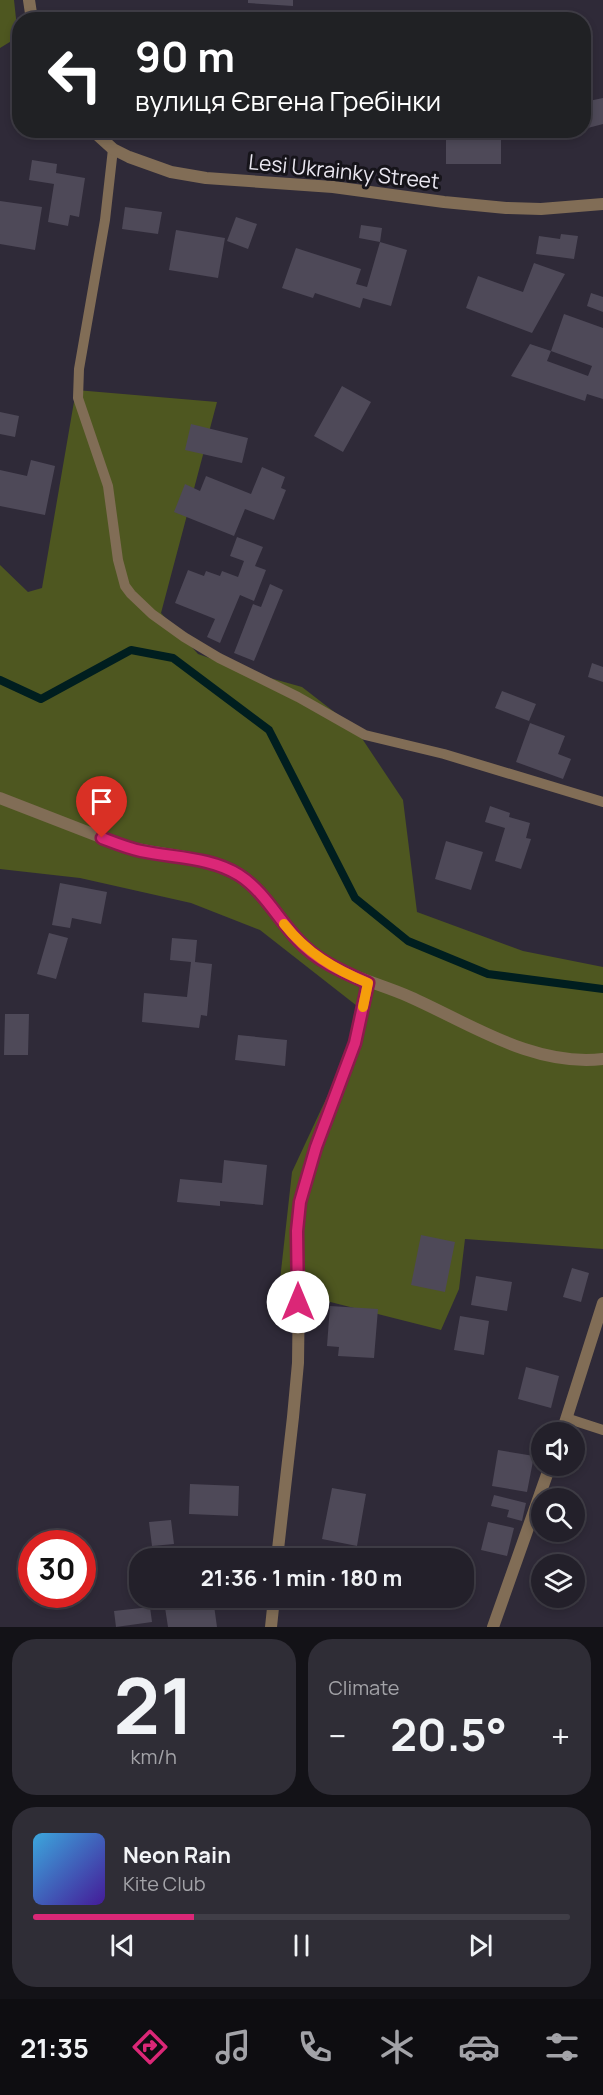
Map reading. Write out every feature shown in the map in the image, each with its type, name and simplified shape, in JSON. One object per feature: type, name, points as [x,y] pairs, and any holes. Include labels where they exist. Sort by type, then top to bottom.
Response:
[{"type":"street","name":"Lesi Ukrainky Street","points":[[101,138],[114,149],[147,164],[171,172],[206,178],[333,187],[497,208],[542,209],[603,204]]},
{"type":"street","points":[[0,798],[121,845],[141,851],[212,863],[226,868],[258,891],[290,932],[309,951],[324,961],[368,983],[412,998],[532,1052],[567,1059],[603,1059]]},
{"type":"street","points":[[278,1548],[298,1363],[297,1231],[300,1202],[316,1147],[355,1043],[368,983]]},
{"type":"street","points":[[566,1422],[603,1303]]},
{"type":"street","points":[[493,1627],[546,1476]]},
{"type":"street","points":[[271,1627],[273,1608]]},
{"type":"lane","points":[[114,149],[105,220],[79,369],[78,398],[108,486],[118,560],[125,586],[137,602],[184,637],[219,658],[298,697],[364,735],[444,754],[603,802]]},
{"type":"lane","points":[[567,1418],[603,1431]]},
{"type":"green space","points":[[0,0],[14,0],[15,12],[12,12],[12,41],[0,48]]},
{"type":"green space","points":[[76,390],[217,402],[161,613],[198,654],[302,687],[355,728],[403,800],[417,912],[523,951],[603,967],[603,1249],[465,1239],[459,1289],[441,1330],[279,1289],[292,1172],[366,1013],[260,930],[191,903],[80,878],[0,869],[0,565],[28,592],[42,588]]},
{"type":"building","points":[[248,0],[293,0],[293,6],[248,3]]},
{"type":"building","points":[[603,98],[603,124],[591,127],[591,101]]},
{"type":"building","points":[[446,138],[501,138],[501,164],[446,164]]},
{"type":"building","points":[[32,160],[57,164],[56,173],[85,178],[79,217],[70,215],[68,226],[48,222],[54,184],[29,180]]},
{"type":"building","points":[[0,201],[42,207],[35,250],[0,244]]},
{"type":"building","points":[[125,207],[162,212],[158,234],[122,229]]},
{"type":"building","points":[[236,217],[257,224],[248,249],[227,241]]},
{"type":"building","points":[[361,225],[382,228],[380,242],[359,238]]},
{"type":"building","points":[[176,230],[225,238],[218,278],[169,270]]},
{"type":"building","points":[[561,234],[578,236],[574,259],[536,254],[539,236],[560,239]]},
{"type":"building","points":[[380,242],[407,250],[391,306],[363,298],[360,308],[315,293],[313,298],[282,288],[296,248],[361,269],[356,284],[367,287]]},
{"type":"building","points":[[534,263],[565,274],[532,333],[466,308],[478,276],[523,292]]},
{"type":"building","points":[[591,293],[603,297],[603,312],[587,306]]},
{"type":"building","points":[[564,314],[603,328],[603,399],[587,394],[585,401],[511,376],[530,344],[551,351]],"holes":[[[551,351],[592,366],[588,376],[547,361]]]},
{"type":"building","points":[[342,386],[371,402],[343,452],[314,436]]},
{"type":"building","points":[[0,412],[19,416],[15,437],[0,434]]},
{"type":"building","points":[[191,424],[248,438],[242,463],[185,450]]},
{"type":"building","points":[[31,460],[55,466],[45,515],[0,506],[0,470],[27,476]]},
{"type":"building","points":[[262,467],[285,477],[281,488],[286,490],[274,520],[245,509],[234,536],[174,512],[185,484],[200,491],[206,476],[251,494]]},
{"type":"building","points":[[237,537],[263,547],[255,566],[266,570],[254,601],[240,595],[220,643],[207,637],[215,619],[175,603],[188,570],[204,576],[206,571],[220,576],[222,571],[238,577],[244,561],[230,556]]},
{"type":"building","points":[[270,584],[283,590],[254,661],[234,653],[253,604],[261,607]]},
{"type":"building","points":[[592,663],[603,667],[603,682],[588,677]]},
{"type":"building","points":[[502,691],[536,704],[529,721],[495,708]]},
{"type":"building","points":[[530,723],[565,736],[558,754],[571,759],[563,779],[516,762]]},
{"type":"building","points":[[490,806],[510,813],[509,817],[530,823],[526,838],[531,839],[521,869],[495,861],[505,828],[485,822]]},
{"type":"building","points":[[446,841],[483,852],[471,890],[435,879]]},
{"type":"building","points":[[60,883],[107,892],[101,924],[72,918],[70,928],[52,925]]},
{"type":"building","points":[[49,933],[68,938],[56,979],[37,974]]},
{"type":"building","points":[[172,938],[197,940],[195,962],[212,964],[207,1016],[201,1015],[199,1028],[142,1022],[144,993],[187,997],[191,962],[170,960]]},
{"type":"building","points":[[5,1014],[29,1014],[28,1055],[4,1055]]},
{"type":"building","points":[[238,1035],[287,1040],[285,1066],[235,1060]]},
{"type":"building","points":[[224,1160],[267,1165],[263,1205],[220,1201],[220,1206],[177,1202],[180,1179],[222,1183]]},
{"type":"building","points":[[421,1235],[455,1242],[445,1292],[411,1285]]},
{"type":"building","points":[[572,1268],[589,1273],[581,1302],[563,1297]]},
{"type":"building","points":[[476,1276],[512,1282],[507,1311],[471,1305]]},
{"type":"building","points":[[330,1306],[378,1309],[374,1358],[338,1356],[339,1347],[327,1346]]},
{"type":"building","points":[[460,1316],[489,1321],[484,1355],[454,1350]]},
{"type":"building","points":[[526,1367],[559,1376],[551,1408],[518,1399]]},
{"type":"building","points":[[498,1450],[531,1456],[527,1492],[492,1486]]},
{"type":"building","points":[[190,1484],[239,1486],[238,1516],[189,1514]]},
{"type":"building","points":[[332,1488],[366,1494],[357,1546],[322,1539]]},
{"type":"building","points":[[494,1495],[526,1503],[522,1521],[507,1517],[509,1510],[491,1506]]},
{"type":"building","points":[[171,1520],[174,1544],[152,1546],[149,1522]]},
{"type":"building","points":[[488,1522],[514,1528],[507,1556],[481,1550]]},
{"type":"building","points":[[150,1608],[152,1622],[116,1627],[114,1611]]},
{"type":"building","points":[[165,1608],[214,1608],[217,1627],[168,1627]]},
{"type":"waterway","points":[[0,680],[41,699],[131,650],[173,658],[269,730],[355,898],[408,941],[488,974],[603,989]]},
{"type":"slow traffic","points":[[284,924],[309,951],[349,975],[368,983],[363,1007]]},
{"type":"route","points":[[102,838],[141,851],[212,863],[238,874],[258,891],[290,932],[309,951],[349,975],[368,983],[355,1043],[316,1147],[300,1202],[297,1231],[298,1302]]}]
